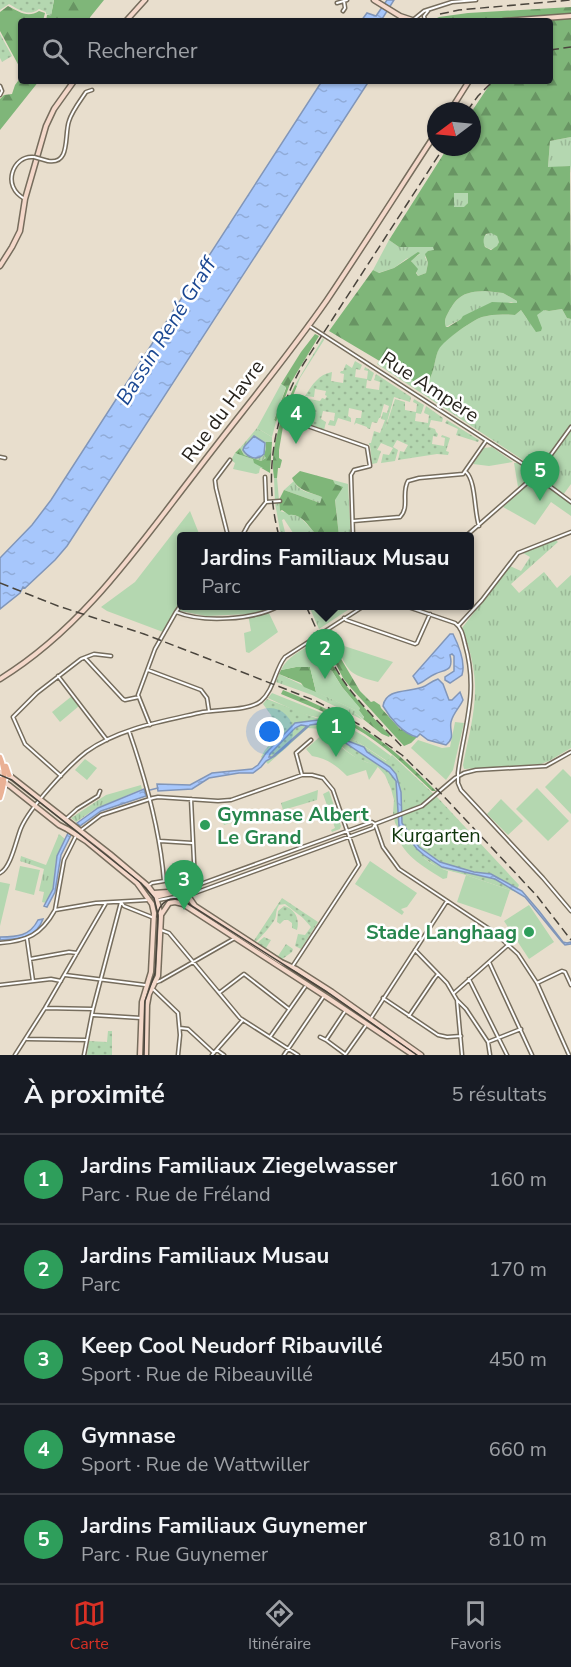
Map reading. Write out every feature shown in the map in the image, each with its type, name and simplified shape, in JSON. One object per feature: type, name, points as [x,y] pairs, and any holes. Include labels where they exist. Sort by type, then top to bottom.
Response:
[{"type":"main road","points":[[129,18],[145,0]]},
{"type":"main road","points":[[374,0],[406,18]]},
{"type":"main road","points":[[548,18],[571,16]]},
{"type":"main road","points":[[0,266],[20,231],[26,199],[46,126],[54,109],[72,84]]},
{"type":"main road","points":[[456,102],[468,84]]},
{"type":"main road","name":"Rue du Havre","points":[[0,679],[60,635],[144,539],[308,325],[427,147]]},
{"type":"main road","points":[[0,758],[3,773],[0,788]]},
{"type":"main road","points":[[3,773],[66,820],[137,883],[150,900],[154,918],[153,989],[147,1005],[146,1055]]},
{"type":"main road","points":[[0,798],[1,781]]},
{"type":"main road","points":[[1,781],[58,825],[78,833],[148,886],[156,897],[161,916],[161,930],[153,980],[146,985],[143,996],[140,1055]]},
{"type":"main road","points":[[150,900],[174,892],[188,893],[195,906],[329,990],[421,1055]]},
{"type":"main road","points":[[161,916],[169,903],[182,903],[413,1055]]},
{"type":"main road","points":[[324,996],[329,990]]},
{"type":"main road","points":[[367,1024],[371,1018]]},
{"type":"street","points":[[417,18],[422,12],[452,2],[477,0]]},
{"type":"street","points":[[337,3],[345,1],[344,11]]},
{"type":"street","points":[[425,18],[426,13],[432,9]]},
{"type":"street","points":[[0,86],[2,91],[0,95]]},
{"type":"street","points":[[26,199],[13,191],[10,177],[22,159],[28,157],[57,161],[63,157],[69,118],[86,92],[92,90]]},
{"type":"street","name":"Rue Ampère","points":[[308,325],[537,474],[571,502]]},
{"type":"street","points":[[299,423],[367,447],[370,466],[354,470],[351,475],[354,532]]},
{"type":"street","points":[[472,532],[537,474],[571,427]]},
{"type":"street","points":[[353,521],[400,518],[405,511],[404,488],[408,481],[460,475],[486,440]]},
{"type":"street","points":[[0,457],[5,458]]},
{"type":"street","points":[[227,532],[216,480],[230,460]]},
{"type":"street","points":[[465,471],[472,479],[479,526]]},
{"type":"street","points":[[244,532],[266,502],[265,477]]},
{"type":"street","points":[[266,502],[280,501]]},
{"type":"street","points":[[474,609],[518,553],[571,532]]},
{"type":"street","points":[[150,725],[139,697],[155,649],[176,612],[203,618],[229,618],[272,610]]},
{"type":"street","points":[[0,873],[6,868],[22,826],[36,806],[77,759],[107,740],[129,731],[209,711],[253,705],[263,699],[285,657],[355,610]]},
{"type":"street","points":[[418,610],[458,626],[470,664],[471,704],[458,776],[459,787],[571,911]]},
{"type":"street","points":[[458,626],[473,610]]},
{"type":"street","points":[[344,618],[415,644],[430,614]]},
{"type":"street","points":[[61,776],[25,744],[13,717],[37,693],[85,657],[94,654],[111,656]]},
{"type":"street","points":[[85,657],[125,700],[139,697]]},
{"type":"street","points":[[148,670],[201,690],[207,698],[209,711]]},
{"type":"street","points":[[58,676],[107,740]]},
{"type":"street","points":[[129,731],[147,788],[159,841],[164,881],[148,886]]},
{"type":"street","points":[[302,775],[296,753],[311,740]]},
{"type":"street","points":[[188,893],[195,885],[372,822],[375,824],[404,814],[429,801],[458,776],[476,770],[546,766],[571,752]]},
{"type":"street","points":[[0,943],[27,939],[37,934],[55,910],[64,860],[78,833],[101,815],[149,797],[231,800],[302,775],[312,774],[319,776],[330,785],[359,865],[292,968]]},
{"type":"street","points":[[66,820],[77,809],[99,796],[100,791]]},
{"type":"street","points":[[191,799],[195,885],[198,891]]},
{"type":"street","points":[[156,897],[198,891],[373,828],[375,824]]},
{"type":"street","points":[[375,824],[383,847],[399,869],[494,932],[525,963],[537,983],[569,1055]]},
{"type":"street","points":[[159,841],[192,843]]},
{"type":"street","points":[[292,850],[295,857]]},
{"type":"street","points":[[242,868],[245,874]]},
{"type":"street","points":[[55,910],[150,900]]},
{"type":"street","points":[[371,1018],[447,901]]},
{"type":"street","points":[[121,902],[124,906],[154,918]]},
{"type":"street","points":[[84,1055],[93,1009],[121,902]]},
{"type":"street","points":[[15,1055],[65,975],[106,903]]},
{"type":"street","points":[[161,930],[169,933],[243,1020],[298,1055]]},
{"type":"street","points":[[153,980],[160,981],[235,938]]},
{"type":"street","points":[[27,939],[33,981]]},
{"type":"street","points":[[454,993],[508,944]]},
{"type":"street","points":[[415,950],[454,993],[457,1000],[462,1055]]},
{"type":"street","points":[[30,959],[69,952],[77,953]]},
{"type":"street","points":[[489,962],[532,1055]]},
{"type":"street","points":[[537,983],[562,971],[565,972],[571,985]]},
{"type":"street","points":[[219,993],[244,974],[289,1009]]},
{"type":"street","points":[[409,1016],[439,974]]},
{"type":"street","points":[[65,975],[146,985]]},
{"type":"street","points":[[0,985],[51,979],[61,981]]},
{"type":"street","points":[[469,979],[507,1055]]},
{"type":"street","points":[[270,1037],[305,987]]},
{"type":"street","points":[[153,989],[177,1011],[180,1028],[178,1055]]},
{"type":"street","points":[[284,1055],[324,996]]},
{"type":"street","points":[[383,998],[442,1037],[460,1036]]},
{"type":"street","points":[[457,1000],[466,1009],[488,1042],[490,1055]]},
{"type":"street","points":[[45,1008],[93,1009]]},
{"type":"street","points":[[326,1040],[346,1011]]},
{"type":"street","points":[[93,1015],[141,1018]]},
{"type":"street","points":[[215,1052],[243,1020]]},
{"type":"street","points":[[320,1036],[345,1055],[367,1024]]},
{"type":"street","points":[[180,1028],[188,1029],[215,1052],[224,1055]]},
{"type":"street","points":[[488,1042],[521,1029]]},
{"type":"street","points":[[26,1039],[87,1040]]},
{"type":"green space","points":[[0,0],[54,0],[51,16],[39,9],[28,13],[9,4],[0,10]]},
{"type":"green space","points":[[54,0],[104,0],[89,18],[46,18],[47,15],[51,15]]},
{"type":"green space","points":[[8,6],[24,13],[31,14],[39,11],[45,13],[44,18],[18,18],[18,64],[0,31],[0,12]]},
{"type":"green space","points":[[571,7],[571,137],[550,141],[548,167],[570,166],[571,319],[567,318],[562,309],[544,310],[537,315],[542,328],[541,331],[536,332],[521,310],[515,315],[502,314],[478,319],[442,345],[425,388],[329,331],[373,270],[379,273],[394,268],[418,252],[420,253],[411,261],[418,269],[416,273],[418,276],[426,273],[428,263],[425,254],[434,250],[433,247],[399,247],[389,240],[442,156],[481,156],[481,102],[478,102],[490,84],[553,84],[553,18],[437,18],[468,13]],"holes":[[[454,193],[468,193],[468,203],[464,207],[454,207]],[[491,233],[497,236],[499,242],[497,246],[491,250],[485,247],[486,234]],[[478,291],[503,293],[517,303],[492,302],[446,327],[448,313],[462,296]]]},
{"type":"green space","points":[[0,34],[12,56],[2,62],[0,58]]},
{"type":"green space","points":[[18,81],[18,84],[37,84],[0,130],[0,99],[4,95],[12,94]]},
{"type":"green space","points":[[571,137],[571,173],[570,166],[548,168],[550,141]]},
{"type":"green space","points":[[454,193],[469,193],[468,203],[464,208],[454,207]]},
{"type":"green space","points":[[491,233],[499,241],[491,249],[483,241]]},
{"type":"green space","points":[[389,240],[399,247],[433,247],[435,250],[425,257],[428,263],[426,273],[418,276],[411,260],[420,254],[406,259],[394,268],[378,273],[373,270]]},
{"type":"green space","points":[[472,292],[503,293],[517,301],[517,304],[511,302],[461,319],[446,327],[446,317],[459,298]]},
{"type":"green space","points":[[562,309],[567,318],[571,319],[571,484],[563,495],[535,478],[541,472],[377,364],[379,361],[425,388],[439,348],[452,335],[472,322],[490,315],[515,315],[521,310],[527,319],[544,310]]},
{"type":"green space","points":[[315,334],[319,336],[290,384],[276,422],[274,420],[286,388],[281,384]]},
{"type":"green space","points":[[323,338],[324,340],[297,386],[295,385]]},
{"type":"green space","points":[[355,361],[362,365],[360,370],[356,369],[355,377],[367,379],[368,371],[364,370],[365,367],[374,373],[371,381],[367,380],[366,388],[379,390],[380,382],[374,380],[376,374],[411,397],[410,402],[394,397],[385,429],[395,399],[405,402],[405,410],[416,412],[417,404],[413,402],[414,399],[424,405],[421,414],[416,413],[415,421],[428,423],[429,415],[424,413],[426,406],[443,418],[442,422],[431,420],[429,427],[435,429],[438,434],[437,437],[433,436],[432,444],[444,446],[445,438],[441,437],[442,435],[450,438],[446,451],[449,452],[448,455],[437,454],[398,460],[400,451],[404,452],[408,445],[397,440],[393,447],[398,450],[395,461],[381,463],[383,454],[389,455],[393,448],[381,443],[377,450],[381,451],[377,463],[372,464],[369,443],[371,443],[374,431],[380,433],[385,420],[381,419],[383,412],[387,413],[389,406],[384,404],[380,418],[377,423],[372,422],[370,429],[356,423],[354,425],[356,418],[361,418],[362,411],[349,408],[348,416],[351,422],[338,418],[335,426],[328,425],[330,420],[334,421],[335,413],[323,411],[321,419],[326,422],[324,430],[312,425],[304,398],[320,401],[322,398],[325,399],[326,391],[315,389],[314,397],[305,396],[316,381],[327,373],[332,372],[331,381],[343,383],[344,374],[340,373],[341,371],[346,364],[352,368]]},
{"type":"green space","points":[[281,384],[286,387],[274,420],[276,422],[272,437],[257,428]]},
{"type":"green space","points":[[295,385],[297,386],[285,415],[279,450],[279,458],[282,460],[277,478],[274,478],[275,443]]},
{"type":"green space","points":[[447,420],[479,440],[478,442],[456,435],[458,429],[445,423]]},
{"type":"green space","points":[[257,428],[272,437],[272,442],[266,442],[266,458],[261,461],[244,455],[240,448]]},
{"type":"green space","points":[[266,442],[272,442],[270,473],[235,453],[240,448],[244,455],[261,461],[266,458],[264,455]]},
{"type":"green space","points":[[492,447],[513,462],[489,466],[473,464],[484,448]]},
{"type":"green space","points":[[235,453],[253,459],[254,463],[263,468],[260,468],[259,473],[256,474],[233,469],[235,463],[231,460]]},
{"type":"green space","points":[[514,463],[519,463],[531,473],[531,477],[518,487]]},
{"type":"green space","points":[[300,471],[333,480],[335,484],[343,487],[335,500],[339,532],[314,532],[297,516],[280,511],[279,500],[284,490],[320,503],[322,497],[298,486],[292,478]]},
{"type":"green space","points":[[274,478],[277,478],[280,511],[300,517],[314,532],[292,532],[284,519],[282,520],[285,532],[280,532],[275,503]]},
{"type":"green space","points":[[535,478],[571,501],[571,516],[551,502],[535,525],[503,507]]},
{"type":"green space","points":[[333,480],[348,484],[351,532],[339,532],[336,490]]},
{"type":"green space","points":[[294,481],[302,490],[323,497],[320,503],[284,490]]},
{"type":"green space","points":[[190,511],[198,532],[177,532],[177,610],[267,610],[278,632],[249,653],[246,652],[244,633],[251,631],[248,614],[206,616],[175,610],[163,632],[101,607],[135,582]]},
{"type":"green space","points":[[553,538],[558,542],[511,584],[519,593],[544,572],[557,588],[571,575],[571,748],[541,764],[464,769],[473,715],[475,684],[471,655],[462,628],[510,566],[521,571],[530,557],[523,553]]},
{"type":"green space","points":[[311,610],[348,610],[319,629]]},
{"type":"green space","points":[[327,635],[360,691],[371,702],[374,701],[380,705],[401,730],[402,728],[417,737],[411,743],[404,746],[343,678],[322,637]]},
{"type":"green space","points":[[317,641],[321,643],[351,692],[390,735],[389,737],[363,719],[364,717],[358,710],[360,709],[332,671],[328,669],[313,644]]},
{"type":"green space","points":[[335,643],[393,662],[378,682],[360,677],[347,666]]},
{"type":"green space","points":[[313,644],[328,669],[332,671],[360,708],[363,719],[355,713],[355,710],[316,692],[310,667],[281,670],[299,651]]},
{"type":"green space","points":[[310,667],[316,692],[279,674],[281,670]]},
{"type":"green space","points":[[279,674],[355,710],[355,713],[363,720],[312,695],[276,682]]},
{"type":"green space","points":[[283,690],[334,712],[370,733],[396,753],[436,791],[432,791],[392,754],[365,734],[335,717],[281,694]]},
{"type":"green space","points":[[272,693],[327,715],[326,718],[304,714],[289,708],[268,698]]},
{"type":"green space","points":[[72,696],[79,706],[60,722],[52,712]]},
{"type":"green space","name":"Kurgarten","points":[[267,699],[316,718],[326,718],[328,713],[339,719],[341,733],[386,761],[392,755],[438,798],[519,885],[516,892],[439,868],[419,855],[395,823],[394,800],[385,775],[377,766],[358,759],[348,752],[321,729],[308,728],[268,764],[261,757],[277,737],[271,715],[263,704]]},
{"type":"green space","points":[[339,722],[364,736],[391,756],[387,761],[341,733]]},
{"type":"green space","points":[[455,722],[464,723],[453,770],[446,780],[411,748],[418,740],[442,748],[450,747]]},
{"type":"green space","points":[[324,733],[356,757],[379,765],[369,780],[366,770],[347,776],[331,763],[312,756],[306,749]]},
{"type":"green space","points":[[85,759],[97,768],[87,780],[75,770]]},
{"type":"green space","points":[[399,764],[426,790],[411,808],[405,802],[405,784],[396,768]]},
{"type":"green space","points":[[563,769],[571,777],[571,814],[545,787]]},
{"type":"green space","points":[[141,785],[142,789],[95,809],[76,822],[71,818],[106,795]]},
{"type":"green space","points":[[537,788],[569,821],[548,841],[516,809]]},
{"type":"green space","points":[[318,790],[317,800],[283,810],[281,803]]},
{"type":"green space","points":[[329,791],[341,826],[340,829],[332,832],[331,830],[335,828],[323,794]]},
{"type":"green space","points":[[501,799],[523,821],[508,835],[487,814]]},
{"type":"green space","points":[[226,805],[233,822],[224,825],[218,809]]},
{"type":"green space","points":[[447,819],[462,829],[457,837],[442,827]]},
{"type":"green space","points":[[398,828],[419,854],[432,864],[448,871],[447,878],[443,879],[407,853],[394,829]]},
{"type":"green space","points":[[59,834],[65,839],[56,860],[53,889],[46,903],[42,902],[44,892],[39,891],[44,869],[20,861],[21,856],[46,865]]},
{"type":"green space","points":[[370,861],[417,893],[407,907],[401,909],[404,912],[402,915],[355,884]]},
{"type":"green space","points":[[20,866],[40,870],[34,895],[15,890]]},
{"type":"green space","points":[[466,875],[510,890],[501,917],[457,902]]},
{"type":"green space","points":[[0,882],[10,884],[0,926]]},
{"type":"green space","points":[[282,898],[318,922],[301,949],[295,946],[298,934],[305,935],[311,927],[285,904],[279,905],[273,922],[255,943],[253,942]]},
{"type":"green space","name":"Stade Langhaag","points":[[529,905],[554,942],[529,959],[504,921]]},
{"type":"green space","points":[[284,906],[296,915],[297,930],[292,928],[292,923],[288,920],[280,924],[277,922],[278,911]]},
{"type":"green space","points":[[264,937],[271,940],[266,948],[278,956],[286,944],[293,949],[292,952],[281,960],[256,944]]},
{"type":"green space","points":[[108,1031],[112,1031],[112,1055],[87,1055],[89,1041],[107,1042]]},
{"type":"water","points":[[387,0],[394,0],[383,18],[363,18],[367,13],[376,16]]},
{"type":"water","name":"Bassin René Graff","points":[[320,84],[367,84],[67,546],[25,588],[23,587],[20,593],[0,609],[0,558],[32,525],[51,500]]},
{"type":"water","points":[[254,436],[265,443],[264,454],[256,458],[250,457],[243,450]]},
{"type":"water","points":[[450,634],[453,634],[461,654],[462,675],[450,683],[445,680],[445,677],[454,671],[452,654],[448,669],[418,684],[413,676]]},
{"type":"water","points":[[438,679],[443,684],[449,700],[460,692],[463,700],[452,719],[451,737],[446,745],[428,740],[420,734],[417,737],[407,733],[393,720],[383,706],[385,700],[394,693],[419,688]]},
{"type":"water","points":[[318,720],[327,724],[322,727],[317,724],[310,725],[275,756],[253,773],[209,778],[192,789],[158,791],[157,784],[190,785],[212,773],[252,769],[295,723]],"holes":[[[301,725],[307,726],[272,757],[269,757],[295,728]]]},
{"type":"water","points":[[328,726],[348,741],[364,747],[367,752],[390,767],[396,774],[401,792],[402,823],[419,847],[440,862],[474,872],[491,874],[522,891],[563,942],[571,942],[571,944],[565,945],[562,942],[525,897],[495,879],[442,867],[417,849],[399,826],[396,781],[389,772],[332,734],[326,728]]},
{"type":"water","points":[[144,789],[146,796],[101,811],[80,826],[77,823],[98,808]]},
{"type":"water","points":[[68,833],[71,835],[61,855],[55,892],[47,907],[44,906],[53,889],[57,856]]},
{"type":"water","points":[[43,919],[36,931],[26,937],[0,940],[0,937],[17,936],[27,932],[38,920]]},
{"type":"waterway","points":[[150,790],[158,788]]},
{"type":"tram line","points":[[0,775],[12,780],[141,883],[154,898],[158,915],[155,973],[145,1001],[144,1055]]},
{"type":"tram line","points":[[157,917],[160,907],[166,901],[170,899],[184,901],[327,992],[417,1055]]},
{"type":"railway","points":[[440,14],[459,10],[571,0]]},
{"type":"railway","points":[[553,50],[571,47]]},
{"type":"railway","points":[[474,102],[490,84]]},
{"type":"railway","points":[[278,532],[272,491],[274,447],[278,425],[293,383],[438,156]]},
{"type":"railway","points":[[0,583],[58,606],[144,634],[316,701],[360,725],[402,755],[434,786],[537,896],[571,940]]},
{"type":"railway","points":[[308,610],[341,677],[363,705],[403,748]]},
{"type":"place","name":"Gymnase","points":[[296,444]]},
{"type":"place","name":"Jardins Familiaux Guynemer","points":[[540,501]]},
{"type":"place","name":"Jardins Familiaux Musau","points":[[325,679]]},
{"type":"place","name":"Jardins Familiaux Ziegelwasser","points":[[336,757]]},
{"type":"place","name":"Gymnase Albert Le Grand","points":[[205,825]]},
{"type":"place","name":"Keep Cool Neudorf Ribauvillé","points":[[184,910]]},
{"type":"place","name":"Stade Langhaag","points":[[529,932]]}]
